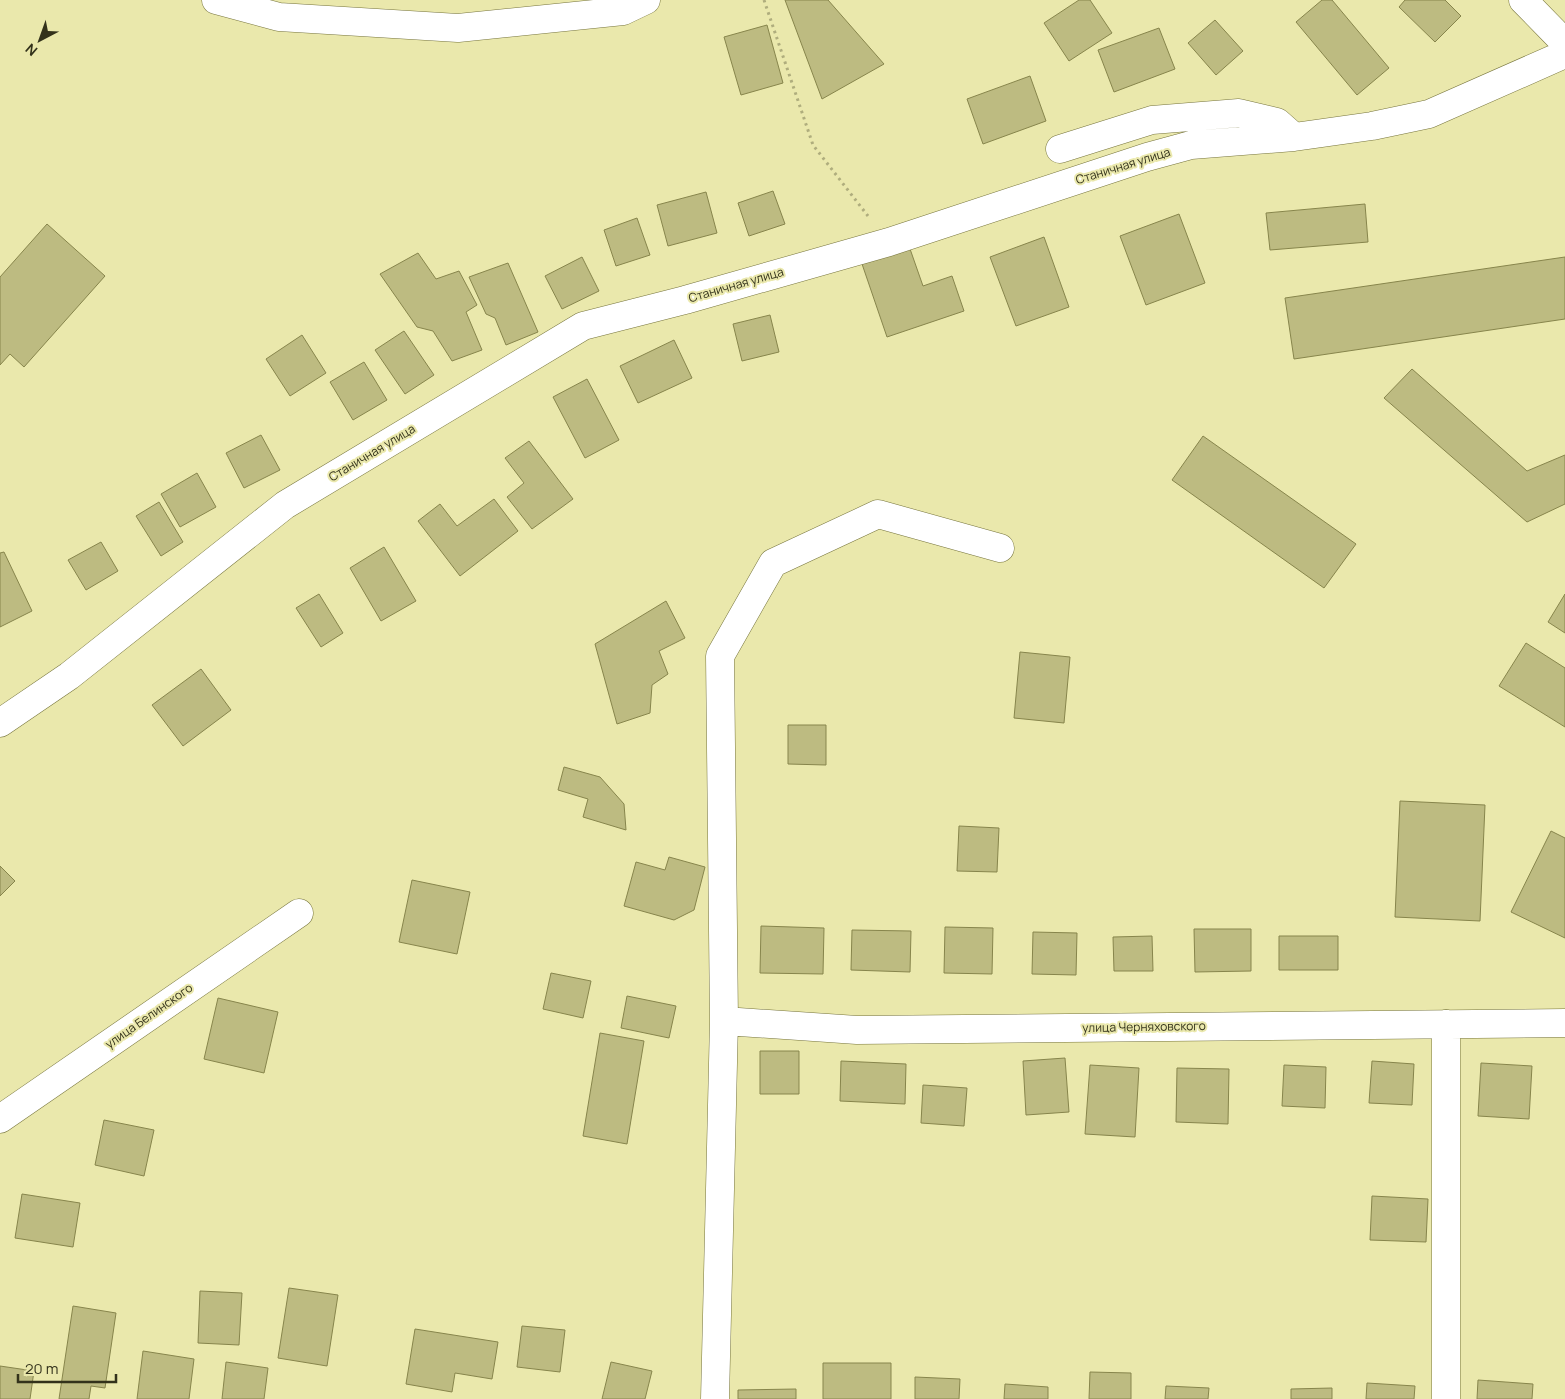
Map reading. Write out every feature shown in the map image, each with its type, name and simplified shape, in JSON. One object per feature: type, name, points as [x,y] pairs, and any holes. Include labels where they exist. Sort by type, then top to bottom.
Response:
[{"type":"street","points":[[216,0],[279,17],[458,28],[623,11],[646,0]]},
{"type":"street","points":[[1523,0],[1565,43]]},
{"type":"street","name":"Станичная улица","points":[[0,723],[69,676],[285,505],[583,326],[685,300],[889,242],[1148,157],[1191,145],[1294,137],[1372,126],[1429,114],[1565,54]]},
{"type":"street","points":[[1060,149],[1152,120],[1239,113],[1277,122],[1294,137]]},
{"type":"street","points":[[715,1399],[724,1021],[720,656],[774,563],[878,514],[1000,548]]},
{"type":"street","name":"улица Белинского","points":[[0,1120],[299,913]]},
{"type":"street","name":"улица Черняховского","points":[[724,1021],[857,1030],[1565,1024]]},
{"type":"street","points":[[1446,1024],[1446,1399]]},
{"type":"path","points":[[764,0],[813,145],[889,242]]},
{"type":"building","points":[[785,0],[828,0],[884,64],[822,99]]},
{"type":"building","points":[[1079,0],[1090,0],[1112,33],[1069,61],[1044,23]]},
{"type":"building","points":[[1322,0],[1332,0],[1389,68],[1357,95],[1296,22]]},
{"type":"building","points":[[1405,0],[1445,0],[1461,16],[1435,42],[1399,7]]},
{"type":"building","points":[[1215,20],[1243,51],[1216,75],[1188,43]]},
{"type":"building","points":[[767,25],[783,83],[741,95],[724,37]]},
{"type":"building","points":[[1159,28],[1175,69],[1114,92],[1098,50]]},
{"type":"building","points":[[1030,76],[1046,121],[983,144],[967,99]]},
{"type":"building","points":[[773,191],[785,224],[749,236],[738,203]]},
{"type":"building","points":[[706,192],[717,233],[668,246],[657,205]]},
{"type":"building","points":[[1365,204],[1368,242],[1270,250],[1266,213]]},
{"type":"building","points":[[1179,214],[1205,283],[1146,305],[1120,236]]},
{"type":"building","points":[[637,218],[650,255],[616,266],[604,230]]},
{"type":"building","points":[[47,224],[105,276],[24,367],[10,354],[0,365],[0,277]]},
{"type":"building","points":[[1044,237],[1069,307],[1016,326],[990,257]]},
{"type":"building","points":[[909,246],[923,286],[952,276],[964,311],[887,337],[861,261]]},
{"type":"building","points":[[418,253],[436,279],[459,271],[477,305],[466,312],[482,350],[452,361],[433,331],[417,327],[380,274]]},
{"type":"building","points":[[582,257],[599,291],[562,309],[545,276]]},
{"type":"building","points":[[1565,257],[1565,319],[1294,359],[1285,298]]},
{"type":"building","points":[[508,263],[538,332],[506,345],[495,318],[486,314],[469,277]]},
{"type":"building","points":[[770,315],[779,352],[742,361],[733,324]]},
{"type":"building","points":[[404,331],[434,375],[405,394],[375,350]]},
{"type":"building","points":[[302,335],[326,373],[290,396],[266,359]]},
{"type":"building","points":[[674,340],[692,378],[638,403],[620,366]]},
{"type":"building","points":[[364,362],[387,400],[353,420],[330,382]]},
{"type":"building","points":[[1412,369],[1527,471],[1565,455],[1565,504],[1527,522],[1384,398]]},
{"type":"building","points":[[587,379],[619,440],[585,458],[553,397]]},
{"type":"building","points":[[261,435],[280,470],[244,488],[226,453]]},
{"type":"building","points":[[1203,436],[1356,544],[1324,588],[1172,480]]},
{"type":"building","points":[[529,441],[573,499],[532,529],[507,497],[524,483],[505,458]]},
{"type":"building","points":[[197,473],[216,507],[180,527],[161,494]]},
{"type":"building","points":[[494,499],[518,531],[460,576],[418,521],[440,504],[457,526]]},
{"type":"building","points":[[159,502],[183,542],[161,556],[136,516]]},
{"type":"building","points":[[101,542],[118,571],[86,590],[68,560]]},
{"type":"building","points":[[384,547],[416,601],[381,621],[350,568]]},
{"type":"building","points":[[4,552],[32,611],[0,627],[0,553]]},
{"type":"building","points":[[319,594],[343,633],[321,647],[296,608]]},
{"type":"building","points":[[1565,594],[1565,633],[1548,622]]},
{"type":"building","points":[[666,601],[685,638],[659,651],[668,674],[652,685],[650,713],[617,724],[595,644]]},
{"type":"building","points":[[1526,643],[1565,668],[1565,727],[1499,686]]},
{"type":"building","points":[[1020,652],[1070,657],[1064,723],[1014,718]]},
{"type":"building","points":[[201,669],[231,710],[183,746],[152,705]]},
{"type":"building","points":[[788,725],[826,725],[826,765],[788,764]]},
{"type":"building","points":[[564,767],[600,777],[624,804],[626,830],[583,817],[588,799],[558,790]]},
{"type":"building","points":[[1400,801],[1485,805],[1480,921],[1395,917]]},
{"type":"building","points":[[959,826],[999,828],[997,872],[957,871]]},
{"type":"building","points":[[1551,831],[1565,838],[1565,938],[1511,912]]},
{"type":"building","points":[[669,857],[705,867],[694,910],[674,920],[624,906],[636,862],[665,870]]},
{"type":"building","points":[[0,866],[15,881],[0,896]]},
{"type":"building","points":[[412,880],[470,892],[457,954],[399,942]]},
{"type":"building","points":[[761,926],[824,928],[823,974],[760,973]]},
{"type":"building","points":[[945,927],[993,928],[992,974],[944,973]]},
{"type":"building","points":[[1194,929],[1251,929],[1251,971],[1195,972]]},
{"type":"building","points":[[852,930],[911,931],[910,972],[851,970]]},
{"type":"building","points":[[1033,932],[1077,933],[1076,975],[1032,974]]},
{"type":"building","points":[[1152,936],[1153,971],[1114,971],[1113,937]]},
{"type":"building","points":[[1279,936],[1338,936],[1338,970],[1279,970]]},
{"type":"building","points":[[551,973],[591,981],[583,1018],[543,1009]]},
{"type":"building","points":[[627,996],[676,1006],[669,1038],[621,1028]]},
{"type":"building","points":[[218,998],[278,1012],[264,1073],[204,1059]]},
{"type":"building","points":[[600,1033],[644,1041],[627,1144],[583,1136]]},
{"type":"building","points":[[760,1051],[799,1051],[799,1094],[760,1094]]},
{"type":"building","points":[[1065,1058],[1069,1112],[1026,1115],[1023,1061]]},
{"type":"building","points":[[841,1061],[906,1064],[905,1104],[840,1101]]},
{"type":"building","points":[[1372,1061],[1414,1064],[1412,1105],[1369,1103]]},
{"type":"building","points":[[1481,1063],[1532,1066],[1529,1119],[1478,1116]]},
{"type":"building","points":[[1090,1065],[1139,1068],[1135,1137],[1085,1134]]},
{"type":"building","points":[[1284,1065],[1326,1067],[1325,1108],[1282,1106]]},
{"type":"building","points":[[1177,1068],[1229,1069],[1228,1124],[1176,1122]]},
{"type":"building","points":[[923,1085],[967,1088],[964,1126],[921,1123]]},
{"type":"building","points":[[104,1120],[154,1130],[144,1176],[95,1165]]},
{"type":"building","points":[[22,1194],[80,1203],[73,1247],[15,1238]]},
{"type":"building","points":[[1372,1196],[1428,1199],[1426,1242],[1370,1240]]},
{"type":"building","points":[[289,1288],[338,1295],[327,1366],[278,1358]]},
{"type":"building","points":[[200,1291],[242,1293],[239,1345],[198,1343]]},
{"type":"building","points":[[73,1306],[116,1313],[105,1388],[91,1386],[89,1399],[59,1399]]},
{"type":"building","points":[[522,1326],[565,1330],[560,1372],[517,1367]]},
{"type":"building","points":[[415,1329],[498,1342],[492,1379],[455,1373],[452,1392],[406,1384]]},
{"type":"building","points":[[143,1351],[194,1359],[189,1399],[137,1399]]},
{"type":"building","points":[[226,1362],[268,1368],[264,1399],[222,1399]]},
{"type":"building","points":[[611,1362],[652,1371],[645,1399],[602,1399]]},
{"type":"building","points":[[823,1363],[891,1363],[891,1399],[823,1399]]},
{"type":"building","points":[[0,1366],[34,1371],[30,1399],[0,1399]]},
{"type":"building","points":[[1090,1372],[1131,1373],[1131,1399],[1089,1399]]},
{"type":"building","points":[[915,1377],[960,1379],[959,1399],[915,1399]]},
{"type":"building","points":[[1478,1380],[1533,1384],[1532,1399],[1477,1399]]},
{"type":"building","points":[[1367,1383],[1415,1386],[1414,1399],[1366,1399]]},
{"type":"building","points":[[1005,1384],[1048,1387],[1048,1399],[1004,1399]]},
{"type":"building","points":[[1166,1386],[1209,1388],[1208,1399],[1165,1399]]},
{"type":"building","points":[[1332,1388],[1332,1399],[1291,1399],[1291,1389]]},
{"type":"building","points":[[796,1389],[796,1399],[738,1399],[738,1390]]}]
